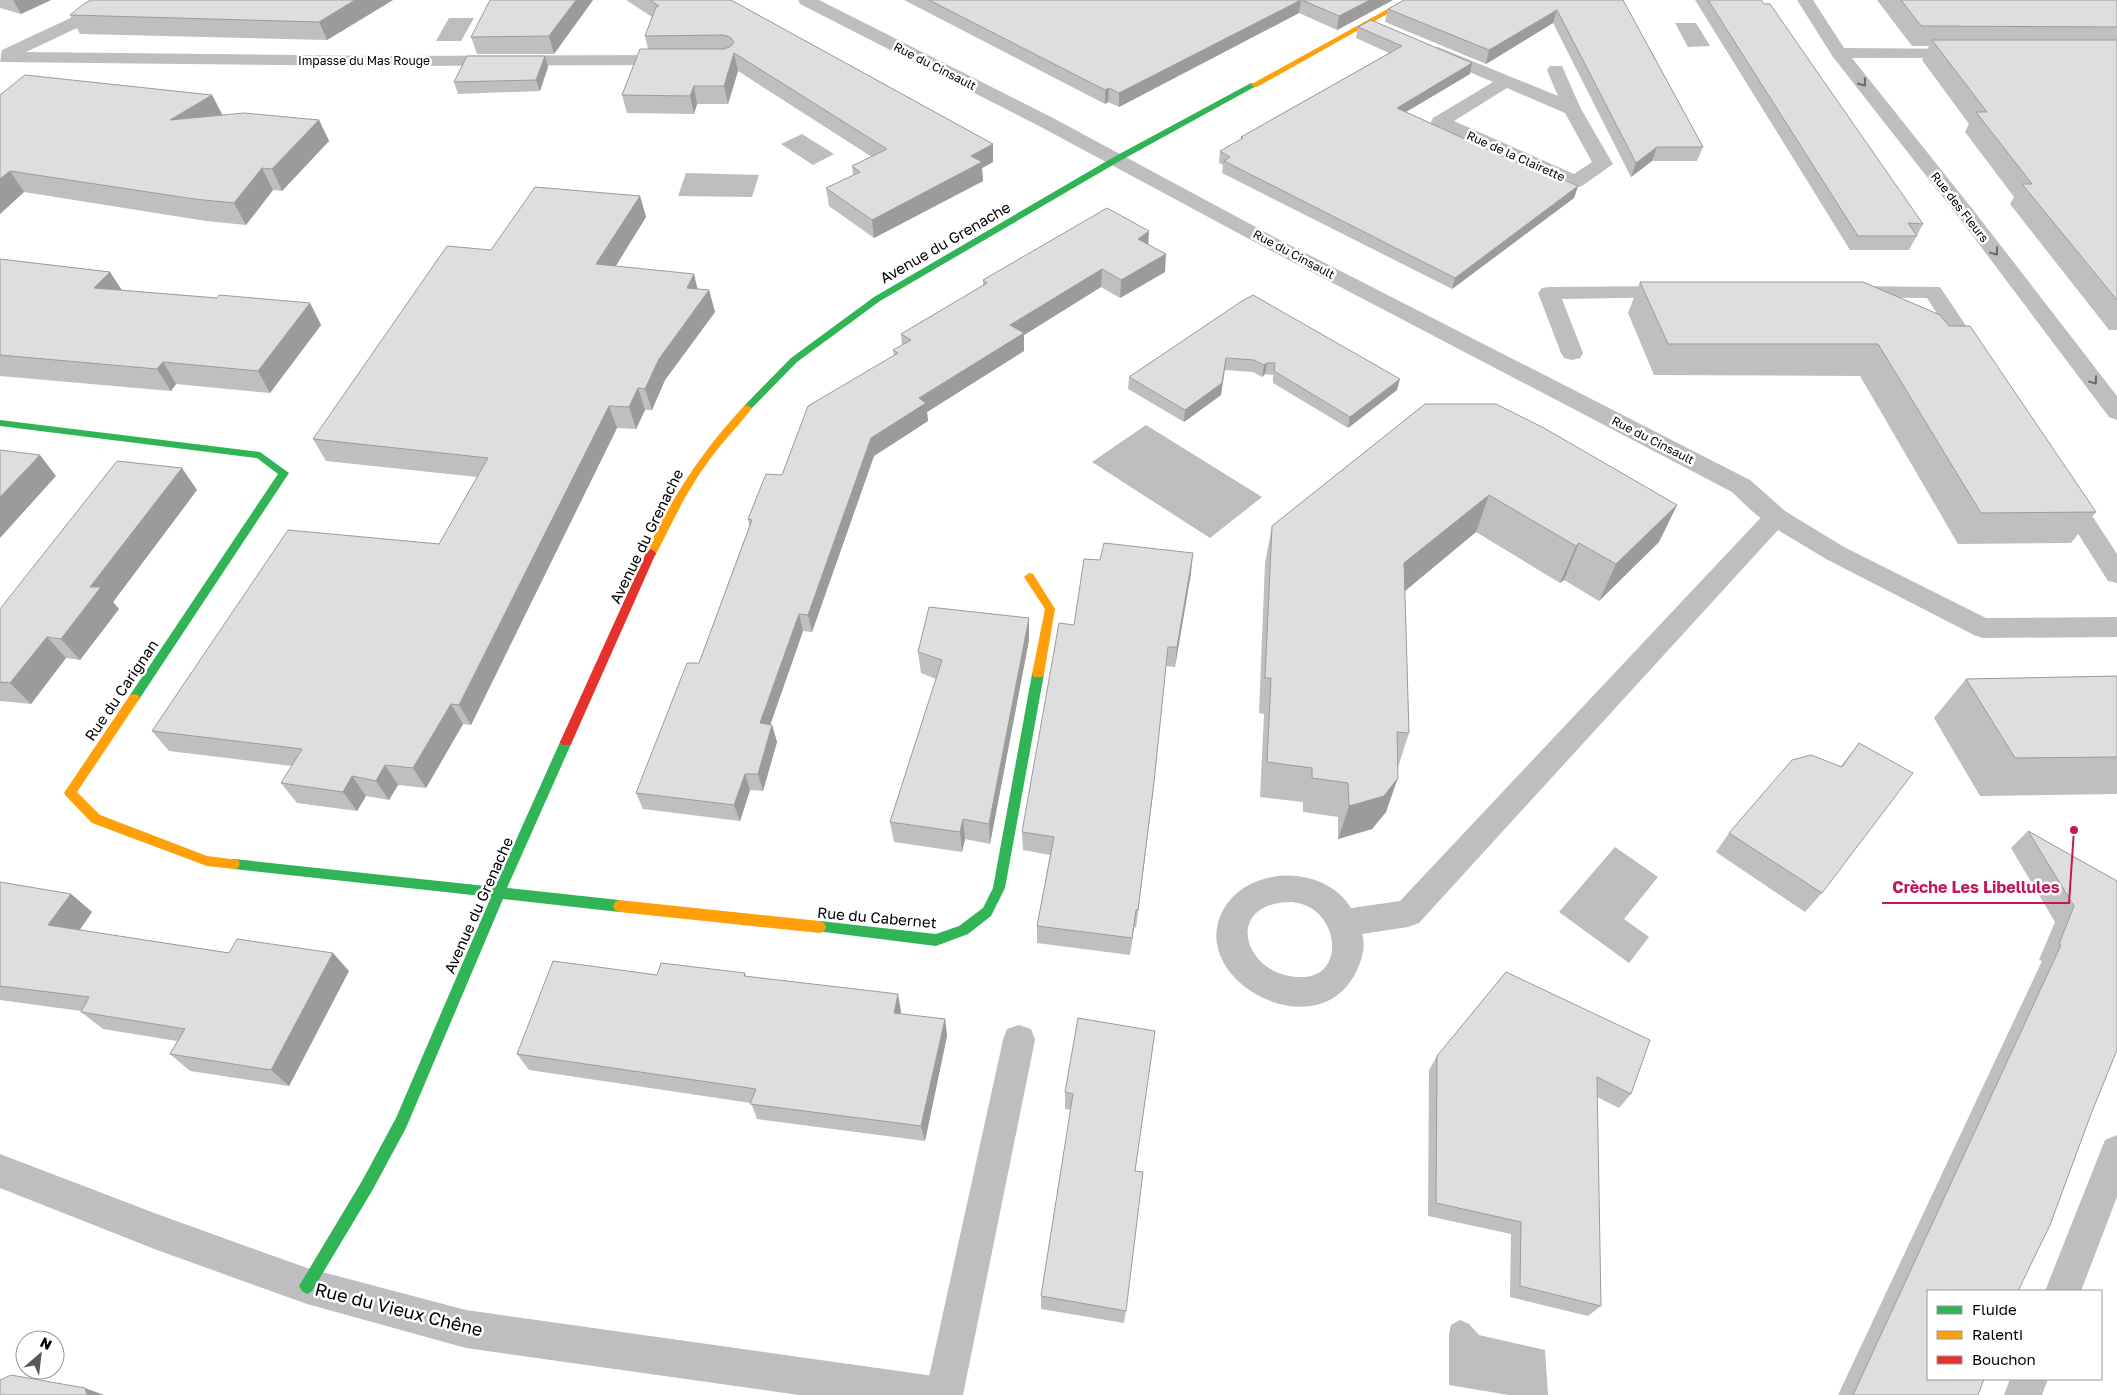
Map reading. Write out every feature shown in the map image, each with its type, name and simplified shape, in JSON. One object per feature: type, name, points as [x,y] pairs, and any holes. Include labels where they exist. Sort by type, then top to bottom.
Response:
[{"type":"street","points":[[1,58],[122,0]]},
{"type":"street","name":"Rue du Cinsault","points":[[806,0],[1046,122],[1115,160],[1741,486],[1776,517],[1835,553],[1983,628],[2117,627]]},
{"type":"street","name":"Avenue du Grenache","points":[[307,1286],[367,1186],[401,1123],[500,892],[654,546],[689,478],[720,436],[794,360],[877,299],[1115,160],[1370,23],[1409,0]]},
{"type":"street","name":"Rue des Fleurs","points":[[1805,0],[1840,53],[1967,215],[2117,412]]},
{"type":"street","points":[[1370,23],[1388,31]]},
{"type":"street","points":[[1424,46],[1572,109]]},
{"type":"street","points":[[1840,53],[1978,53]]},
{"type":"street","name":"Impasse du Mas Rouge","points":[[1,58],[386,61],[687,60]]},
{"type":"street","name":"Rue de la Clairette","points":[[1506,81],[1440,122],[1575,182],[1603,164],[1572,109],[1556,70]]},
{"type":"street","points":[[1572,353],[1549,292],[1697,292]]},
{"type":"street","points":[[1825,292],[1933,292],[1987,375]]},
{"type":"street","name":"Rue du Carignan","points":[[0,423],[260,455],[284,473],[70,792],[96,819],[207,861],[500,892]]},
{"type":"street","points":[[2052,474],[2117,574]]},
{"type":"street","points":[[1344,923],[1408,913],[1776,517]]},
{"type":"street","name":"Rue du Cabernet","points":[[500,892],[936,940],[963,930],[987,912],[999,888],[1050,609],[1029,577]]},
{"type":"street","points":[[944,1395],[1019,1040]]},
{"type":"street","points":[[2063,1290],[2117,1152]]},
{"type":"street","name":"Rue du Vieux Chêne","points":[[0,1171],[156,1232],[307,1286],[466,1329],[934,1395]]},
{"type":"street","points":[[2023,1395],[2029,1380]]},
{"type":"shaded area","points":[[449,18],[474,18],[461,41],[436,41]]},
{"type":"shaded area","points":[[1675,23],[1696,23],[1710,46],[1688,47]]},
{"type":"shaded area","points":[[802,134],[834,154],[813,165],[781,144]]},
{"type":"shaded area","points":[[686,173],[759,175],[752,197],[678,196]]},
{"type":"shaded area","points":[[1146,425],[1262,497],[1210,538],[1092,462]]},
{"type":"shaded area","points":[[1615,847],[1658,877],[1624,919],[1649,937],[1629,963],[1559,912]]},
{"type":"shaded area","points":[[1460,1320],[1469,1324],[1479,1335],[1545,1350],[1548,1395],[1509,1395],[1449,1385],[1449,1334],[1451,1325]]},
{"type":"building","points":[[91,0],[355,0],[319,22],[70,15]]},
{"type":"building","points":[[490,0],[576,0],[549,36],[471,37]]},
{"type":"building","points":[[650,0],[731,0],[993,144],[971,156],[982,162],[872,220],[826,188],[860,172],[852,166],[887,149],[734,53],[724,86],[694,86],[690,96],[622,95],[640,49],[723,49],[730,47],[734,42],[730,37],[723,35],[645,36],[656,7],[659,6]]},
{"type":"building","points":[[929,0],[1301,0],[1119,93],[1109,88],[1105,90]]},
{"type":"building","points":[[1302,0],[1370,0],[1339,16]]},
{"type":"building","points":[[1404,0],[1623,0],[1703,147],[1657,147],[1636,163],[1557,10],[1489,50],[1388,9]]},
{"type":"building","points":[[1708,0],[1761,0],[1764,4],[1770,4],[1923,224],[1908,223],[1917,236],[1858,236]]},
{"type":"building","points":[[1901,0],[2117,0],[2117,27],[1921,26]]},
{"type":"building","points":[[1371,20],[1472,63],[1397,108],[1522,165],[1527,163],[1578,186],[1455,278],[1224,161],[1230,157],[1220,151],[1243,138],[1241,137],[1402,46],[1358,27]]},
{"type":"building","points":[[1932,40],[2117,40],[2117,300],[2022,184],[2032,184],[1976,112],[1987,112]]},
{"type":"building","points":[[467,56],[545,56],[536,80],[454,82]]},
{"type":"building","points":[[25,75],[212,95],[170,120],[244,113],[319,120],[272,169],[262,168],[234,203],[194,199],[10,171],[0,179],[0,95]]},
{"type":"building","points":[[535,187],[640,196],[596,264],[694,274],[687,288],[709,290],[659,359],[645,389],[638,388],[629,407],[609,406],[459,705],[451,704],[413,768],[385,765],[376,781],[352,776],[343,792],[281,783],[302,749],[152,731],[288,530],[439,544],[488,458],[313,439],[447,246],[491,250]]},
{"type":"building","points":[[1107,208],[1149,231],[1138,239],[1166,254],[1121,280],[1102,269],[1010,325],[1024,333],[919,398],[926,403],[871,438],[808,615],[799,614],[760,723],[772,725],[758,774],[745,774],[734,805],[636,793],[687,663],[699,663],[752,520],[748,519],[766,474],[782,475],[808,406],[898,353],[893,350],[911,340],[901,334],[987,283],[983,280]]},
{"type":"building","points":[[0,259],[110,272],[94,288],[217,298],[219,295],[310,303],[258,371],[163,362],[157,369],[0,355]]},
{"type":"building","points":[[1640,282],[1863,282],[1940,315],[1949,326],[1970,326],[2096,512],[1981,513],[1878,344],[1668,344]]},
{"type":"building","points":[[1253,295],[1400,379],[1350,417],[1274,371],[1275,363],[1264,365],[1254,360],[1226,358],[1222,383],[1185,410],[1129,377]]},
{"type":"building","points":[[1425,404],[1496,404],[1544,428],[1677,505],[1616,564],[1579,543],[1576,546],[1489,495],[1404,563],[1409,733],[1397,732],[1398,778],[1384,796],[1349,806],[1348,783],[1312,778],[1312,768],[1267,762],[1271,678],[1265,678],[1272,526]]},
{"type":"building","points":[[0,450],[40,455],[0,497]]},
{"type":"building","points":[[117,461],[182,468],[90,587],[101,587],[61,639],[47,637],[10,683],[0,682],[0,609]]},
{"type":"building","points":[[1104,543],[1193,553],[1177,647],[1168,647],[1154,782],[1138,910],[1136,910],[1132,938],[1037,926],[1054,837],[1022,832],[1059,623],[1074,625],[1084,559],[1100,560]]},
{"type":"building","points":[[929,607],[1029,618],[989,824],[963,819],[960,832],[890,822],[942,660],[918,652]]},
{"type":"building","points":[[2117,676],[2117,757],[2015,758],[1966,679]]},
{"type":"building","points":[[1859,743],[1913,773],[1822,893],[1729,833],[1792,760],[1811,755],[1842,767]]},
{"type":"building","points":[[2028,831],[2117,881],[2117,1050],[2050,1225],[2018,1290],[1927,1290],[1927,1380],[1984,1380],[1978,1395],[1853,1395],[2061,945],[2059,944],[2074,906]]},
{"type":"building","points":[[0,882],[71,894],[48,925],[229,953],[237,939],[333,953],[271,1070],[170,1054],[185,1029],[81,1012],[89,997],[0,986]]},
{"type":"building","points":[[553,961],[657,975],[661,963],[745,973],[744,976],[898,994],[894,1013],[945,1019],[921,1126],[750,1104],[756,1089],[517,1054]]},
{"type":"building","points":[[1506,972],[1650,1040],[1631,1094],[1597,1077],[1601,1306],[1520,1286],[1521,1222],[1436,1203],[1437,1056]]},
{"type":"building","points":[[1078,1018],[1155,1031],[1135,1171],[1143,1172],[1126,1311],[1041,1296],[1073,1094],[1065,1092]]},
{"type":"building","points":[[11,1375],[15,1376],[15,1380],[39,1380],[85,1388],[87,1395],[0,1395],[0,1380]]},
{"type":"traffic: fast","points":[[747,408],[794,360],[877,299],[1115,160],[1254,85]]},
{"type":"traffic: fast","points":[[0,423],[260,455],[284,473],[134,698]]},
{"type":"traffic: fast","points":[[820,927],[936,940],[963,930],[987,912],[999,888],[1038,674]]},
{"type":"traffic: fast","points":[[307,1286],[367,1186],[401,1123],[471,956],[566,742]]},
{"type":"traffic: fast","points":[[234,864],[619,906]]},
{"type":"traffic: slow","points":[[1254,85],[1409,0]]},
{"type":"traffic: slow","points":[[651,553],[681,494],[718,441],[747,408]]},
{"type":"traffic: slow","points":[[1029,577],[1050,609],[1038,674]]},
{"type":"traffic: slow","points":[[134,698],[70,793],[96,819],[207,861],[234,864]]},
{"type":"traffic: slow","points":[[619,906],[820,927]]},
{"type":"traffic: jam","points":[[566,742],[651,553]]},
{"type":"place","name":"Crèche Les Libellules","points":[[2074,830]]}]
